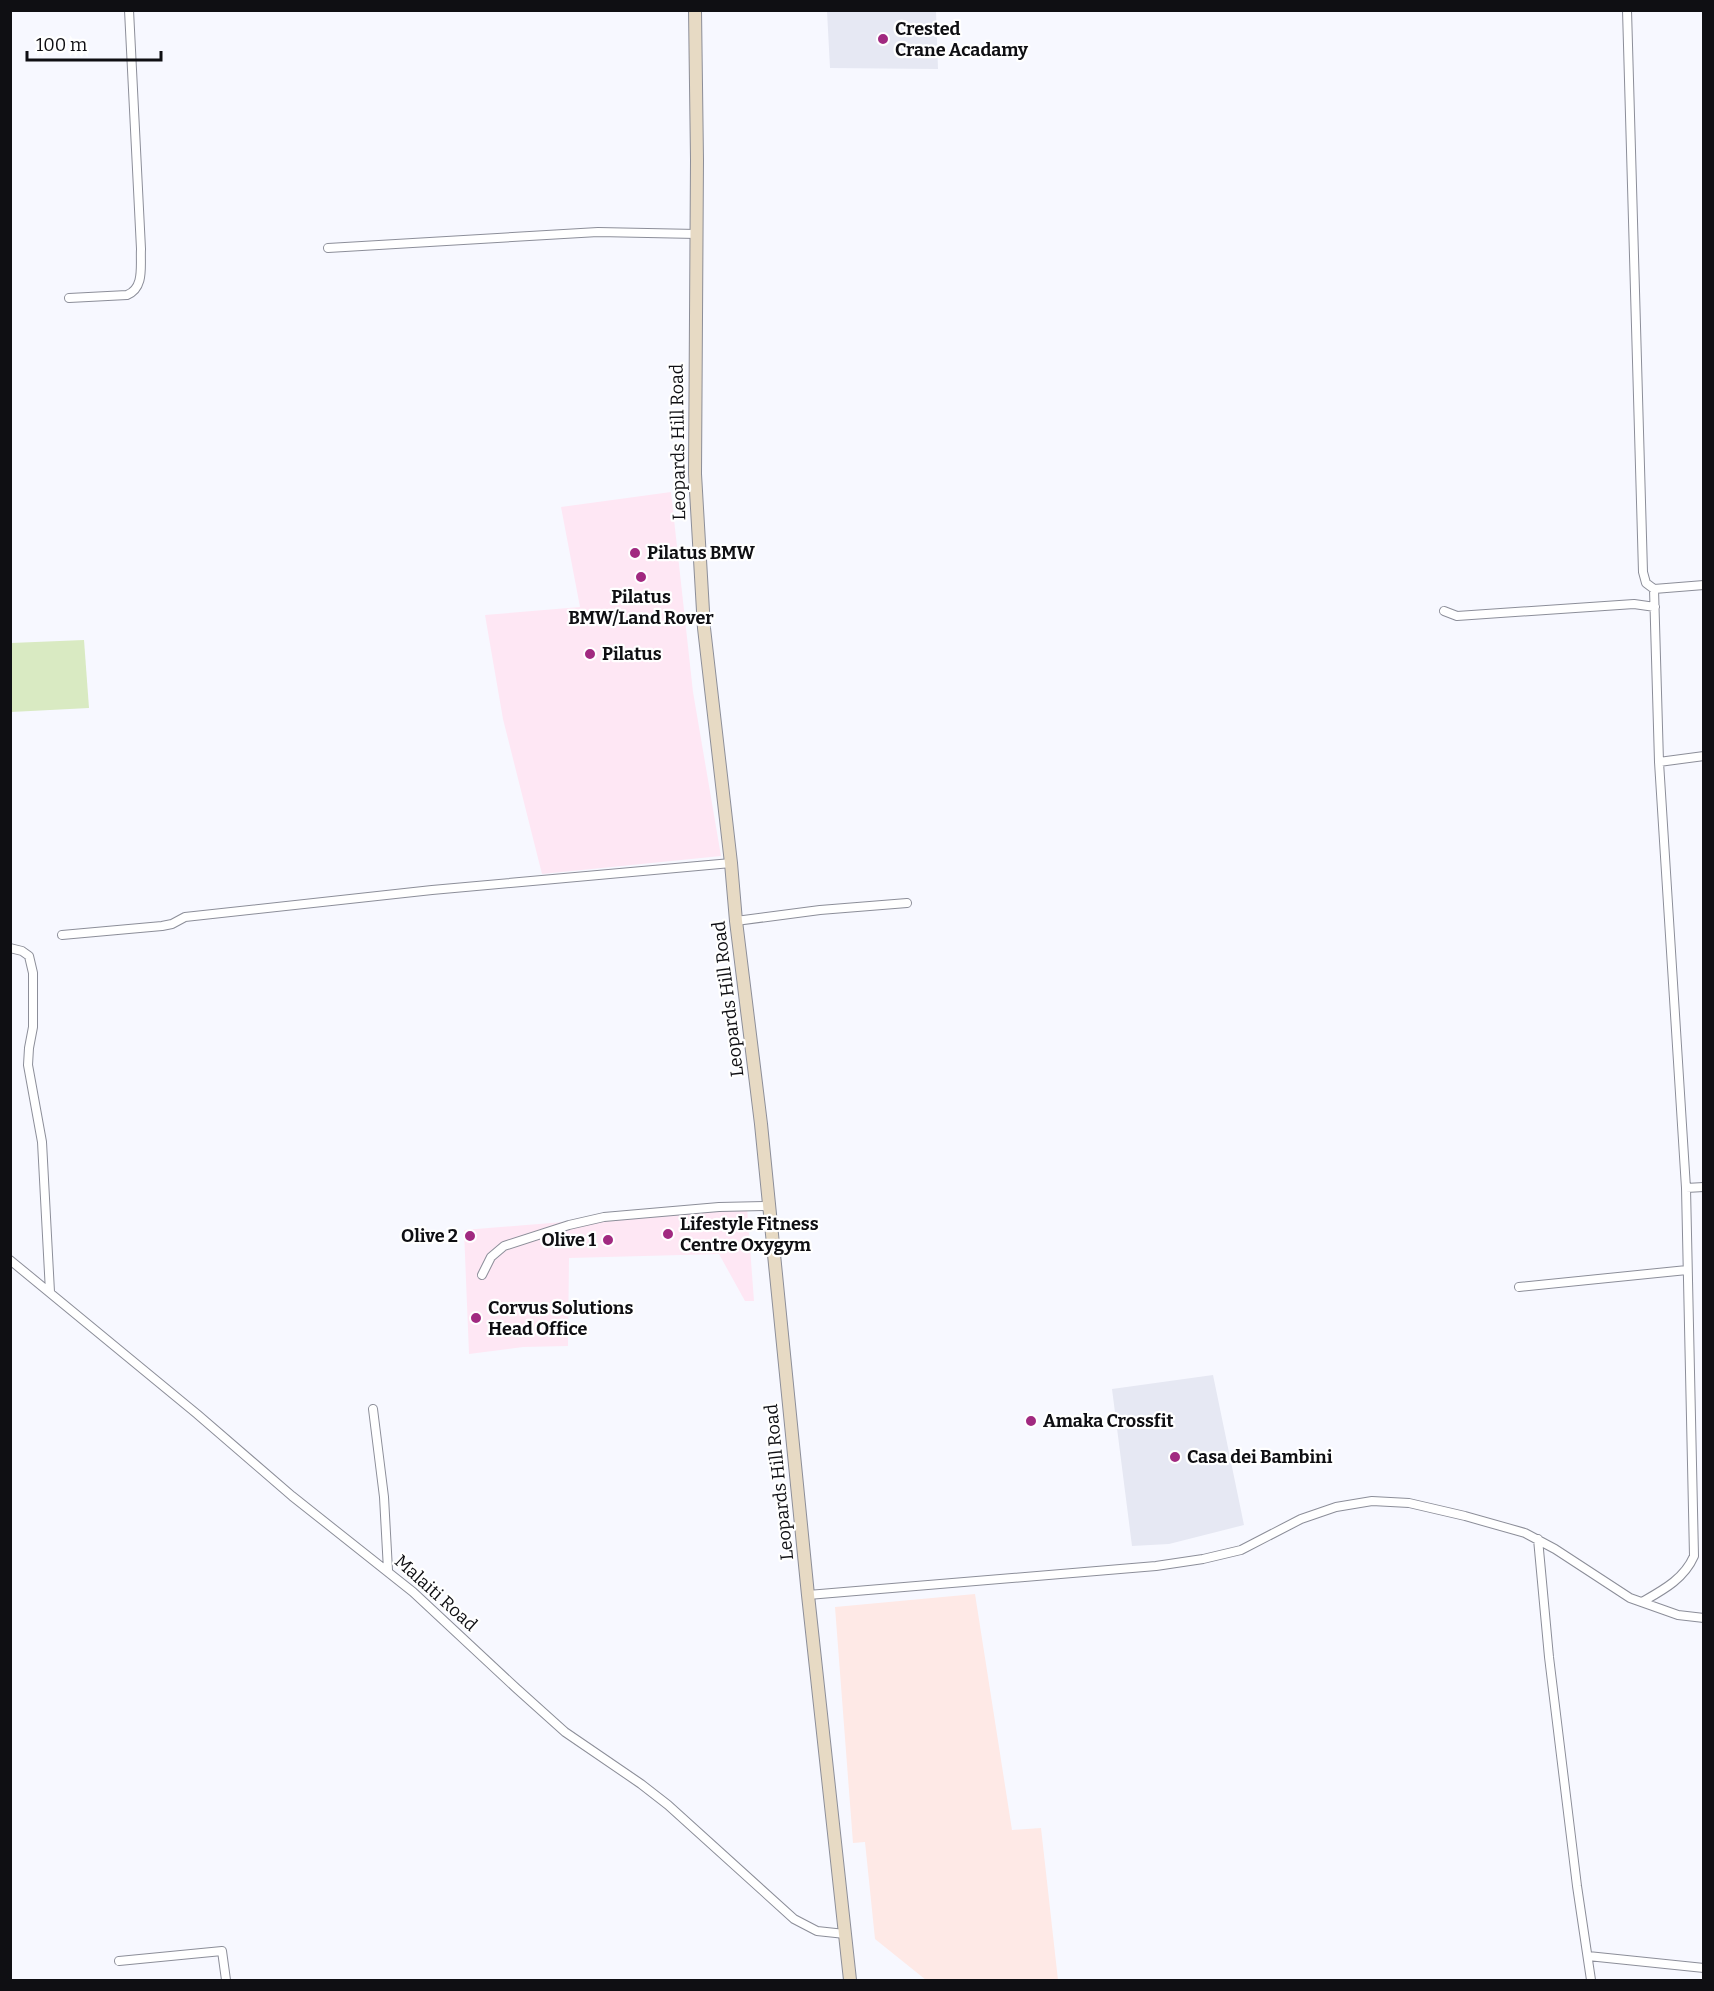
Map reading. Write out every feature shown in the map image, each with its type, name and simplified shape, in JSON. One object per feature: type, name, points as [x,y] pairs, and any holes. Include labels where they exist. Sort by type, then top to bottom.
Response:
[{"type":"main road","name":"Leopards Hill Road","points":[[695,10],[697,234],[694,411],[697,521],[704,628],[761,1124],[808,1595],[850,1980]]},
{"type":"street","points":[[69,298],[127,295],[134,293],[140,280],[141,249],[129,10]]},
{"type":"street","points":[[1627,10],[1642,572],[1646,583],[1654,589],[1704,585]]},
{"type":"street","points":[[328,248],[598,232],[697,234]]},
{"type":"street","points":[[1642,1602],[1669,1587],[1689,1567],[1694,1556],[1686,1188],[1659,762],[1654,589]]},
{"type":"street","points":[[1444,611],[1457,616],[1634,604],[1655,607]]},
{"type":"street","points":[[1659,762],[1704,756]]},
{"type":"street","points":[[62,935],[162,926],[185,917],[432,890],[731,863]]},
{"type":"street","points":[[736,921],[820,910],[907,903]]},
{"type":"street","points":[[10,948],[22,951],[28,956],[33,973],[33,1027],[28,1065],[42,1142],[50,1292]]},
{"type":"street","points":[[1686,1188],[1704,1187]]},
{"type":"street","points":[[482,1275],[490,1257],[504,1246],[569,1225],[604,1217],[769,1206]]},
{"type":"street","name":"Malaiti Road","points":[[10,1260],[292,1496],[388,1570],[544,1714],[572,1738],[654,1794],[794,1919],[817,1930],[845,1934]]},
{"type":"street","points":[[1519,1287],[1687,1270]]},
{"type":"street","points":[[373,1409],[384,1497],[388,1570]]},
{"type":"street","points":[[808,1595],[1156,1566],[1203,1559],[1241,1550],[1318,1512],[1363,1502],[1390,1501],[1430,1507],[1515,1530],[1538,1539],[1615,1589],[1642,1602],[1678,1615],[1704,1618]]},
{"type":"street","points":[[1538,1539],[1549,1657],[1577,1886],[1592,1980]]},
{"type":"street","points":[[118,1961],[222,1951],[226,1980]]},
{"type":"street","points":[[1588,1956],[1703,1967]]},
{"type":"shaded area","name":"Crested Crane Acadamy","points":[[827,11],[936,11],[938,69],[830,68]]},
{"type":"shaded area","name":"Pilatus","points":[[671,492],[693,692],[721,856],[542,874],[503,719],[485,615],[580,607],[561,507]]},
{"type":"shaded area","points":[[747,1207],[754,1301],[745,1301],[719,1254],[569,1258],[568,1346],[523,1347],[469,1354],[464,1230]]},
{"type":"shaded area","name":"Casa dei Bambini","points":[[1213,1375],[1244,1525],[1169,1544],[1132,1546],[1112,1389]]},
{"type":"shaded area","points":[[975,1594],[1012,1830],[1041,1828],[1058,1980],[926,1980],[875,1939],[865,1842],[853,1843],[835,1607]]},
{"type":"green space","points":[[84,640],[89,708],[11,712],[11,643]]},
{"type":"place","name":"Crested Crane Acadamy","points":[[883,39]]},
{"type":"place","name":"Pilatus BMW","points":[[635,553]]},
{"type":"place","name":"Pilatus BMW/Land Rover","points":[[641,577]]},
{"type":"place","name":"Pilatus","points":[[590,654]]},
{"type":"place","name":"Lifestyle Fitness Centre Oxygym","points":[[668,1234]]},
{"type":"place","name":"Olive 2","points":[[470,1236]]},
{"type":"place","name":"Olive 1","points":[[608,1240]]},
{"type":"place","name":"Corvus Solutions Head Office","points":[[476,1318]]},
{"type":"place","name":"Amaka Crossfit","points":[[1031,1421]]},
{"type":"place","name":"Casa dei Bambini","points":[[1175,1457]]}]
